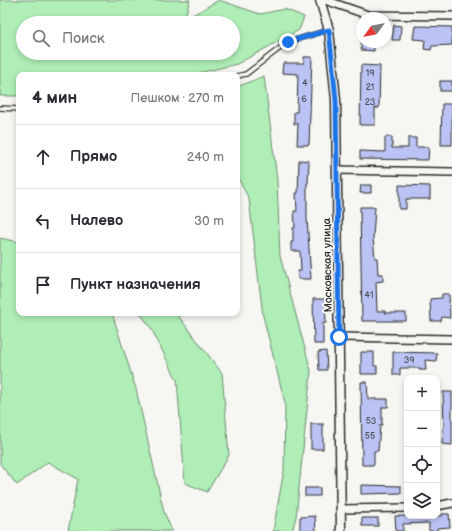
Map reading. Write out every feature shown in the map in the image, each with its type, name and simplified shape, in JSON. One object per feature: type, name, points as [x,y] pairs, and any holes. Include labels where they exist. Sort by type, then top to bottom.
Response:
[{"type":"street","name":"Московская улица","points":[[320,0],[329,30],[336,100],[341,531]]},
{"type":"street","points":[[325,0],[368,15],[452,16]]},
{"type":"street","points":[[337,170],[452,172]]},
{"type":"street","points":[[339,337],[452,339]]},
{"type":"street","points":[[440,505],[452,503]]},
{"type":"street","points":[[341,509],[404,508]]},
{"type":"lane","points":[[240,75],[246,74],[288,42],[329,30]]},
{"type":"lane","points":[[0,108],[16,109]]},
{"type":"green space","points":[[0,0],[190,0],[185,16],[16,16],[16,60],[240,60],[240,16],[191,16],[219,0],[260,14],[285,9],[304,17],[299,30],[237,64],[203,72],[16,72],[16,96],[0,96]]},
{"type":"green space","points":[[264,76],[277,180],[280,256],[311,371],[296,517],[292,531],[273,531],[284,470],[285,403],[263,316],[249,199],[240,182],[240,86]]},
{"type":"green space","points":[[0,238],[16,241],[16,316],[113,316],[136,389],[164,512],[172,531],[68,531],[78,479],[48,462],[17,485],[0,464]]},
{"type":"green space","points":[[142,316],[178,316],[222,373],[229,455],[207,492],[185,483],[177,380],[151,328]]},
{"type":"building","points":[[394,25],[401,26],[400,40],[392,40]]},
{"type":"building","points":[[415,26],[452,27],[452,45],[432,46],[431,50],[424,49],[425,40],[413,39]]},
{"type":"building","points":[[361,48],[374,48],[374,51],[361,50]]},
{"type":"building","points":[[304,57],[312,57],[309,145],[297,145],[298,124],[294,124],[294,112],[297,112],[298,74],[282,73],[283,63],[304,63]]},
{"type":"building","points":[[361,65],[380,66],[379,108],[375,108],[375,125],[360,125]]},
{"type":"building","points":[[440,81],[452,81],[452,91],[440,91]]},
{"type":"building","points":[[442,104],[452,104],[452,145],[441,145]]},
{"type":"building","points":[[385,137],[392,137],[392,148],[408,148],[408,138],[416,138],[416,147],[429,147],[428,160],[360,159],[360,151],[385,152]]},
{"type":"building","points":[[299,160],[309,161],[307,183],[307,218],[311,279],[298,279],[298,271],[301,271],[300,251],[291,251],[291,242],[293,242],[293,228],[295,228],[294,211],[297,211],[296,193],[298,193]]},
{"type":"building","points":[[361,185],[371,185],[371,193],[360,193]]},
{"type":"building","points":[[399,185],[430,186],[430,199],[406,199],[406,209],[399,209]]},
{"type":"building","points":[[360,207],[375,207],[373,238],[375,258],[377,258],[378,274],[383,274],[383,281],[376,282],[377,311],[385,311],[385,313],[406,313],[406,321],[362,321]]},
{"type":"building","points":[[442,294],[449,294],[450,318],[442,317],[441,321],[431,321],[430,299],[442,298]]},
{"type":"building","points":[[313,299],[325,299],[326,323],[323,323],[323,344],[314,344]]},
{"type":"building","points":[[326,351],[327,370],[319,370],[318,352]]},
{"type":"building","points":[[361,352],[374,352],[374,366],[377,366],[377,374],[361,374]]},
{"type":"building","points":[[393,352],[437,353],[436,361],[425,360],[426,370],[419,370],[419,368],[400,368],[400,375],[393,375]]},
{"type":"building","points":[[361,382],[367,382],[368,399],[388,399],[388,407],[382,407],[382,425],[380,425],[378,451],[374,451],[374,465],[362,465]]},
{"type":"building","points":[[443,392],[452,392],[452,445],[442,444],[444,428]]},
{"type":"building","points":[[311,424],[323,424],[323,449],[311,449]]},
{"type":"building","points":[[361,485],[401,486],[401,493],[361,494]]},
{"type":"building","points":[[305,488],[320,488],[320,496],[305,496]]},
{"type":"building","points":[[442,514],[449,514],[450,527],[437,528],[437,531],[429,531],[429,523],[403,524],[403,531],[396,531],[395,516],[404,516],[404,519],[440,519],[440,516],[442,516]]},
{"type":"building","points":[[315,516],[316,531],[300,531],[300,517]]},
{"type":"building","points":[[362,518],[378,518],[378,526],[362,526]]},
{"type":"route","points":[[288,42],[329,30],[336,100],[339,337]]}]
